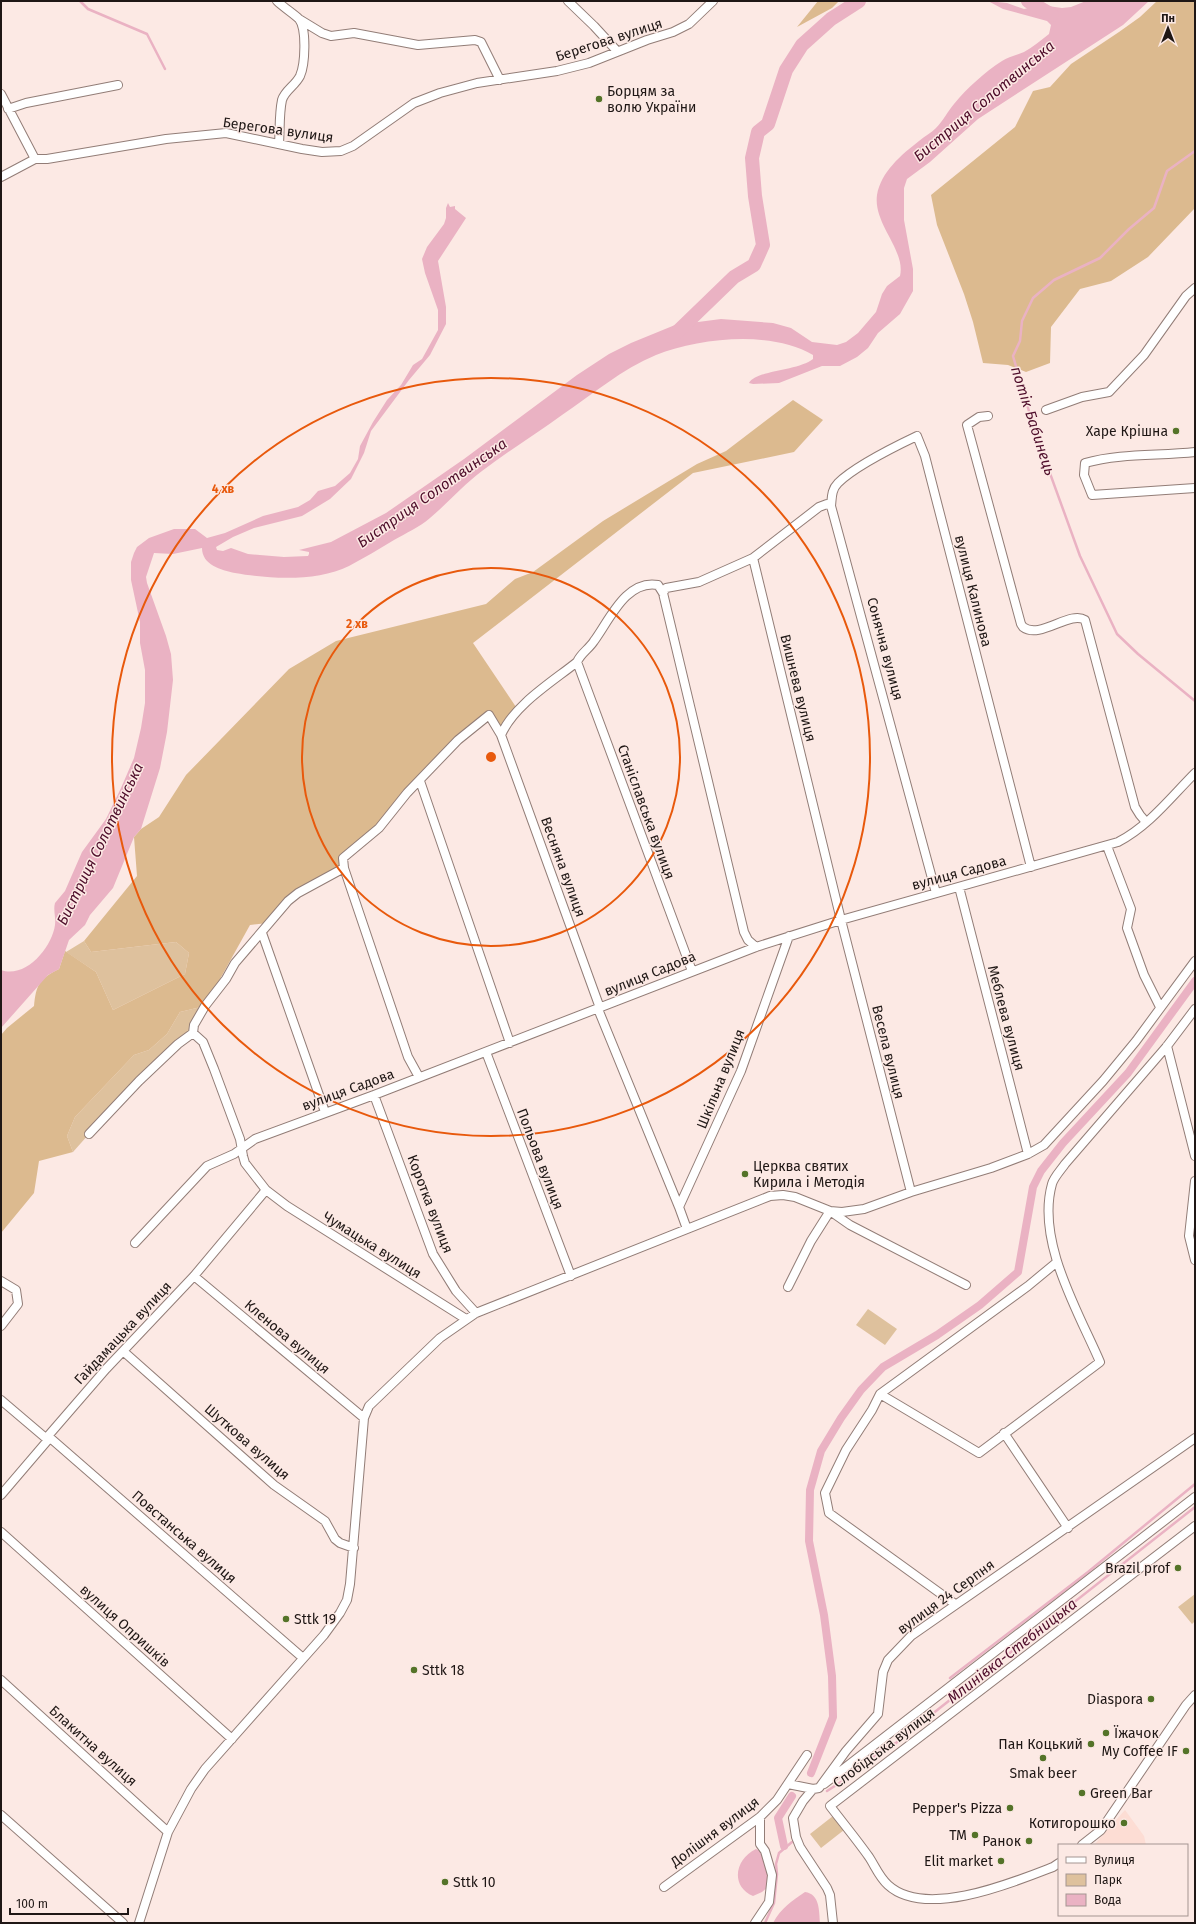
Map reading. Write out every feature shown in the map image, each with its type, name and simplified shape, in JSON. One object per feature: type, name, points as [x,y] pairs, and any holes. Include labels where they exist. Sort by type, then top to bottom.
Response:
[{"type":"street","points":[[277,1],[299,19],[322,33],[332,36],[354,33],[418,45],[475,40],[481,42],[500,80]]},
{"type":"street","points":[[568,1],[617,51]]},
{"type":"street","name":"Берегова вулиця","points":[[1,178],[35,159],[46,159],[166,139],[226,133],[322,152],[341,151],[353,146],[414,103],[440,92],[477,82],[557,72],[589,63],[617,51],[673,32],[689,24],[713,1]]},
{"type":"street","points":[[279,144],[282,100],[286,92],[294,86],[300,75],[305,56],[304,40],[299,19]]},
{"type":"street","points":[[8,109],[26,103],[118,85]]},
{"type":"street","points":[[1,94],[35,159]]},
{"type":"street","points":[[1046,410],[1082,397],[1109,392],[1144,355],[1195,288]]},
{"type":"street","points":[[988,416],[979,417],[972,420],[967,425],[1021,624],[1030,631],[1077,618],[1085,620],[1136,807],[1140,816],[1146,822]]},
{"type":"street","name":"вулиця Калинова","points":[[831,506],[832,494],[837,484],[862,466],[917,436],[925,456],[1031,867]]},
{"type":"street","points":[[1195,452],[1094,461],[1085,463],[1084,476],[1092,494],[1195,488]]},
{"type":"street","points":[[663,593],[666,588],[699,582],[753,558],[819,507],[826,504],[831,506]]},
{"type":"street","name":"Сонячна вулиця","points":[[831,506],[936,893]]},
{"type":"street","name":"Вишнева вулиця","points":[[753,558],[841,920]]},
{"type":"street","points":[[502,735],[506,724],[518,710],[577,662],[581,654],[592,644],[618,604],[638,588],[651,584],[658,585],[663,593],[744,932],[748,940],[756,947]]},
{"type":"street","name":"Станіславська вулиця","points":[[577,662],[692,971]]},
{"type":"street","name":"Весняна вулиця","points":[[420,781],[458,740],[489,715],[502,735],[599,1008],[679,1207]]},
{"type":"street","name":"вулиця Садова","points":[[135,1243],[207,1166],[242,1148],[255,1139],[510,1043],[756,947],[841,920],[1107,846],[1132,835],[1195,773]]},
{"type":"street","points":[[419,1077],[408,1057],[344,868],[343,858],[379,828],[407,793],[420,781],[510,1043]]},
{"type":"street","points":[[1107,846],[1130,909],[1127,928],[1144,976],[1160,1007]]},
{"type":"street","points":[[89,1134],[139,1081],[177,1045],[193,1033],[194,1025],[205,1006],[226,979],[235,963],[288,901],[298,893],[344,868]]},
{"type":"street","name":"Меблева вулиця","points":[[958,887],[1028,1154]]},
{"type":"street","name":"Весела вулиця","points":[[841,920],[911,1192]]},
{"type":"street","points":[[262,933],[325,1112]]},
{"type":"street","name":"Шкільна вулиця","points":[[679,1207],[741,1071],[789,936]]},
{"type":"street","points":[[830,1211],[842,1212],[864,1209],[911,1192],[991,1168],[1028,1154],[1044,1145],[1103,1081],[1136,1041],[1195,961]]},
{"type":"street","points":[[880,1394],[979,1453],[1100,1362],[1057,1262],[1051,1243],[1048,1209],[1053,1183],[1065,1164],[1167,1046],[1195,1009]]},
{"type":"street","name":"Чумацька вулиця","points":[[193,1033],[203,1042],[214,1068],[242,1148],[245,1163],[266,1190],[287,1206],[331,1235],[466,1319]]},
{"type":"street","points":[[1167,1046],[1195,1156]]},
{"type":"street","name":"Польова вулиця","points":[[486,1052],[571,1276]]},
{"type":"street","name":"Коротка вулиця","points":[[374,1095],[433,1254],[456,1291],[476,1313]]},
{"type":"street","points":[[1195,1181],[1189,1236],[1195,1260]]},
{"type":"street","name":"Гайдамацька вулиця","points":[[1,1494],[123,1351],[194,1276],[266,1190]]},
{"type":"street","points":[[139,1923],[168,1832],[190,1789],[205,1769],[324,1634],[347,1600],[354,1548],[364,1418],[369,1406],[440,1338],[476,1313],[770,1196],[783,1195],[794,1197],[830,1211],[850,1225],[966,1285]]},
{"type":"street","points":[[679,1207],[687,1228]]},
{"type":"street","points":[[788,1287],[811,1241],[830,1211]]},
{"type":"street","points":[[955,1604],[829,1512],[825,1493],[846,1450],[872,1410],[880,1394],[1028,1286],[1057,1262]]},
{"type":"street","name":"Кленова вулиця","points":[[194,1276],[364,1418]]},
{"type":"street","points":[[1,1280],[16,1290],[18,1304],[1,1326]]},
{"type":"street","name":"Шуткова вулиця","points":[[123,1351],[274,1485],[325,1521],[335,1539],[340,1543],[354,1548]]},
{"type":"street","name":"Повстанська вулиця","points":[[1,1400],[48,1438],[303,1658]]},
{"type":"street","points":[[1004,1433],[1068,1528]]},
{"type":"street","name":"вулиця 24 Серпня","points":[[833,1923],[828,1888],[800,1847],[796,1837],[793,1818],[803,1801],[816,1789],[878,1714],[883,1672],[888,1660],[911,1636],[955,1604],[1068,1528],[1195,1438]]},
{"type":"street","points":[[788,1784],[816,1789],[1195,1497]]},
{"type":"street","name":"Слобідська вулиця","points":[[1058,1864],[1006,1885],[973,1893],[936,1898],[910,1897],[898,1892],[887,1884],[869,1857],[830,1806],[1195,1526]]},
{"type":"street","name":"вулиця Опришків","points":[[1,1532],[232,1739]]},
{"type":"street","name":"Блакитна вулиця","points":[[1,1680],[168,1832]]},
{"type":"street","points":[[1083,1844],[1100,1830],[1186,1705],[1195,1695]]},
{"type":"street","name":"Долішня вулиця","points":[[664,1887],[760,1817],[777,1800],[807,1755]]},
{"type":"street","points":[[1,1815],[123,1923]]},
{"type":"street","points":[[755,1923],[769,1902],[772,1875],[765,1852],[760,1844],[760,1817]]},
{"type":"shaded area","points":[[818,1],[839,1],[832,8],[797,27]]},
{"type":"shaded area","points":[[1157,1],[1195,1],[1195,208],[1148,257],[1111,281],[1080,289],[1051,327],[1050,363],[1026,372],[1008,365],[983,363],[973,322],[964,294],[937,225],[931,195],[1015,127],[1033,91],[1050,87],[1071,64],[1140,17]]},
{"type":"shaded area","points":[[793,400],[823,420],[794,452],[693,473],[473,643],[518,710],[501,735],[489,715],[473,726],[391,812],[343,858],[344,868],[298,893],[268,923],[250,925],[205,1006],[180,1012],[167,1034],[149,1050],[134,1055],[75,1117],[67,1136],[73,1152],[39,1161],[34,1193],[1,1233],[1,1035],[7,1028],[34,1006],[36,993],[40,983],[47,976],[59,969],[65,951],[96,972],[113,1010],[185,974],[189,953],[176,942],[91,952],[84,941],[137,876],[134,837],[141,829],[159,817],[186,775],[289,669],[336,641],[486,604],[515,579],[533,572],[603,521],[697,464],[726,451]]},
{"type":"shaded area","name":"Котигорошко","points":[[1125,1810],[1144,1836],[1146,1844],[1095,1844]]},
{"type":"green space","points":[[84,941],[91,952],[176,942],[189,953],[185,974],[113,1010],[96,972],[66,952]]},
{"type":"green space","points":[[205,1006],[193,1033],[89,1134],[73,1152],[67,1136],[75,1117],[134,1055],[149,1050],[167,1034],[180,1012]]},
{"type":"green space","points":[[868,1309],[897,1329],[885,1345],[856,1325]]},
{"type":"green space","points":[[1195,1594],[1195,1621],[1192,1624],[1178,1607]]},
{"type":"green space","points":[[833,1816],[844,1830],[821,1848],[810,1834]]},
{"type":"water","points":[[988,1],[1007,3],[1024,9],[1041,5],[1062,8],[1071,7],[1086,1],[1149,1],[1123,25],[978,119],[930,162],[907,179],[904,188],[904,220],[913,269],[913,291],[900,314],[878,333],[868,348],[857,357],[840,366],[822,366],[779,383],[753,384],[749,383],[760,375],[806,363],[813,359],[813,355],[796,347],[777,342],[735,339],[693,344],[656,355],[631,367],[608,382],[475,476],[422,524],[355,563],[322,575],[278,578],[235,573],[218,568],[209,563],[205,559],[202,548],[173,554],[154,553],[146,577],[171,654],[173,680],[167,732],[160,768],[141,829],[134,837],[113,888],[90,915],[85,925],[69,940],[59,969],[48,975],[1,1028],[1,970],[10,972],[20,970],[28,966],[49,943],[55,925],[55,903],[65,891],[82,852],[106,819],[134,758],[145,703],[145,670],[140,643],[140,622],[131,580],[131,562],[137,547],[149,538],[174,529],[195,529],[207,538],[225,533],[263,516],[298,507],[310,500],[318,491],[335,486],[350,473],[358,459],[360,446],[373,422],[387,400],[401,385],[413,365],[422,359],[438,330],[438,310],[425,273],[422,259],[427,247],[444,224],[448,203],[450,207],[455,206],[455,209],[466,218],[438,261],[446,307],[446,324],[430,355],[409,380],[371,431],[364,453],[351,479],[330,499],[302,516],[254,528],[233,537],[216,547],[217,550],[223,551],[231,548],[248,554],[284,557],[308,556],[309,552],[299,550],[331,542],[386,513],[464,459],[577,375],[609,354],[631,343],[675,325],[721,319],[773,323],[791,328],[812,342],[837,345],[846,342],[858,333],[876,312],[882,294],[887,286],[900,276],[901,266],[898,256],[884,227],[877,206],[879,187],[887,171],[905,152],[936,128],[959,98],[983,75],[1004,60],[1024,52],[1034,46],[1049,34],[1051,25],[1047,21],[1003,9]]},
{"type":"water","points":[[756,1849],[766,1854],[769,1886],[762,1892],[753,1896],[746,1892],[741,1886],[738,1879],[738,1872],[743,1859]]},
{"type":"water","points":[[805,1892],[814,1896],[818,1904],[820,1923],[773,1923],[783,1909]]},
{"type":"waterway","points":[[80,1],[88,9],[147,34],[165,69]]},
{"type":"waterway","name":"Бистриця Солотвинська","points":[[672,337],[734,277],[754,265],[763,245],[755,196],[752,158],[758,132],[768,124],[786,70],[802,45],[831,19],[859,1]]},
{"type":"waterway","name":"Бистриця Солотвинська","points":[[1028,1],[1052,15]]},
{"type":"waterway","name":"потік Бабинець","points":[[1195,151],[1167,171],[1154,208],[1129,229],[1100,258],[1054,280],[1033,298],[1022,321],[1020,341],[1013,356],[1035,432],[1080,556],[1117,634],[1138,654],[1195,701]]},
{"type":"waterway","points":[[811,1773],[833,1717],[832,1676],[824,1615],[809,1541],[810,1490],[821,1451],[841,1418],[861,1390],[883,1367],[937,1335],[980,1305],[1018,1272],[1033,1187],[1041,1171],[1063,1143],[1128,1073],[1195,981]]},
{"type":"waterway","points":[[950,1678],[1088,1572],[1195,1484]]},
{"type":"waterway","name":"Млинівка-Стебницька","points":[[827,1791],[855,1773],[882,1749],[896,1743],[1195,1507]]},
{"type":"waterway","points":[[784,1846],[778,1818],[792,1796]]},
{"type":"waterway","name":"Млинівка-Стебницька","points":[[765,1923],[774,1903],[777,1874],[776,1864],[779,1853],[792,1842]]},
{"type":"place","name":"Борцям за волю України","points":[[599,99]]},
{"type":"place","name":"Харе Крішна","points":[[1176,431]]},
{"type":"place","name":"Церква святих Кирила і Методія","points":[[745,1174]]},
{"type":"place","name":"Brazil prof","points":[[1178,1568]]},
{"type":"place","name":"Sttk 19","points":[[286,1619]]},
{"type":"place","name":"Sttk 18","points":[[414,1670]]},
{"type":"place","name":"Diaspora","points":[[1151,1699]]},
{"type":"place","name":"Їжачок","points":[[1106,1733]]},
{"type":"place","name":"Пан Коцький","points":[[1091,1744]]},
{"type":"place","name":"My Coffee IF","points":[[1186,1751]]},
{"type":"place","name":"Smak beer","points":[[1043,1758]]},
{"type":"place","name":"Green Bar","points":[[1082,1793]]},
{"type":"place","name":"Pepper's Pizza","points":[[1010,1808]]},
{"type":"place","name":"Котигорошко","points":[[1124,1823]]},
{"type":"place","name":"TM","points":[[975,1835]]},
{"type":"place","name":"Ранок","points":[[1029,1841]]},
{"type":"place","name":"Elit market","points":[[1001,1861]]},
{"type":"place","name":"Sttk 10","points":[[445,1882]]}]
